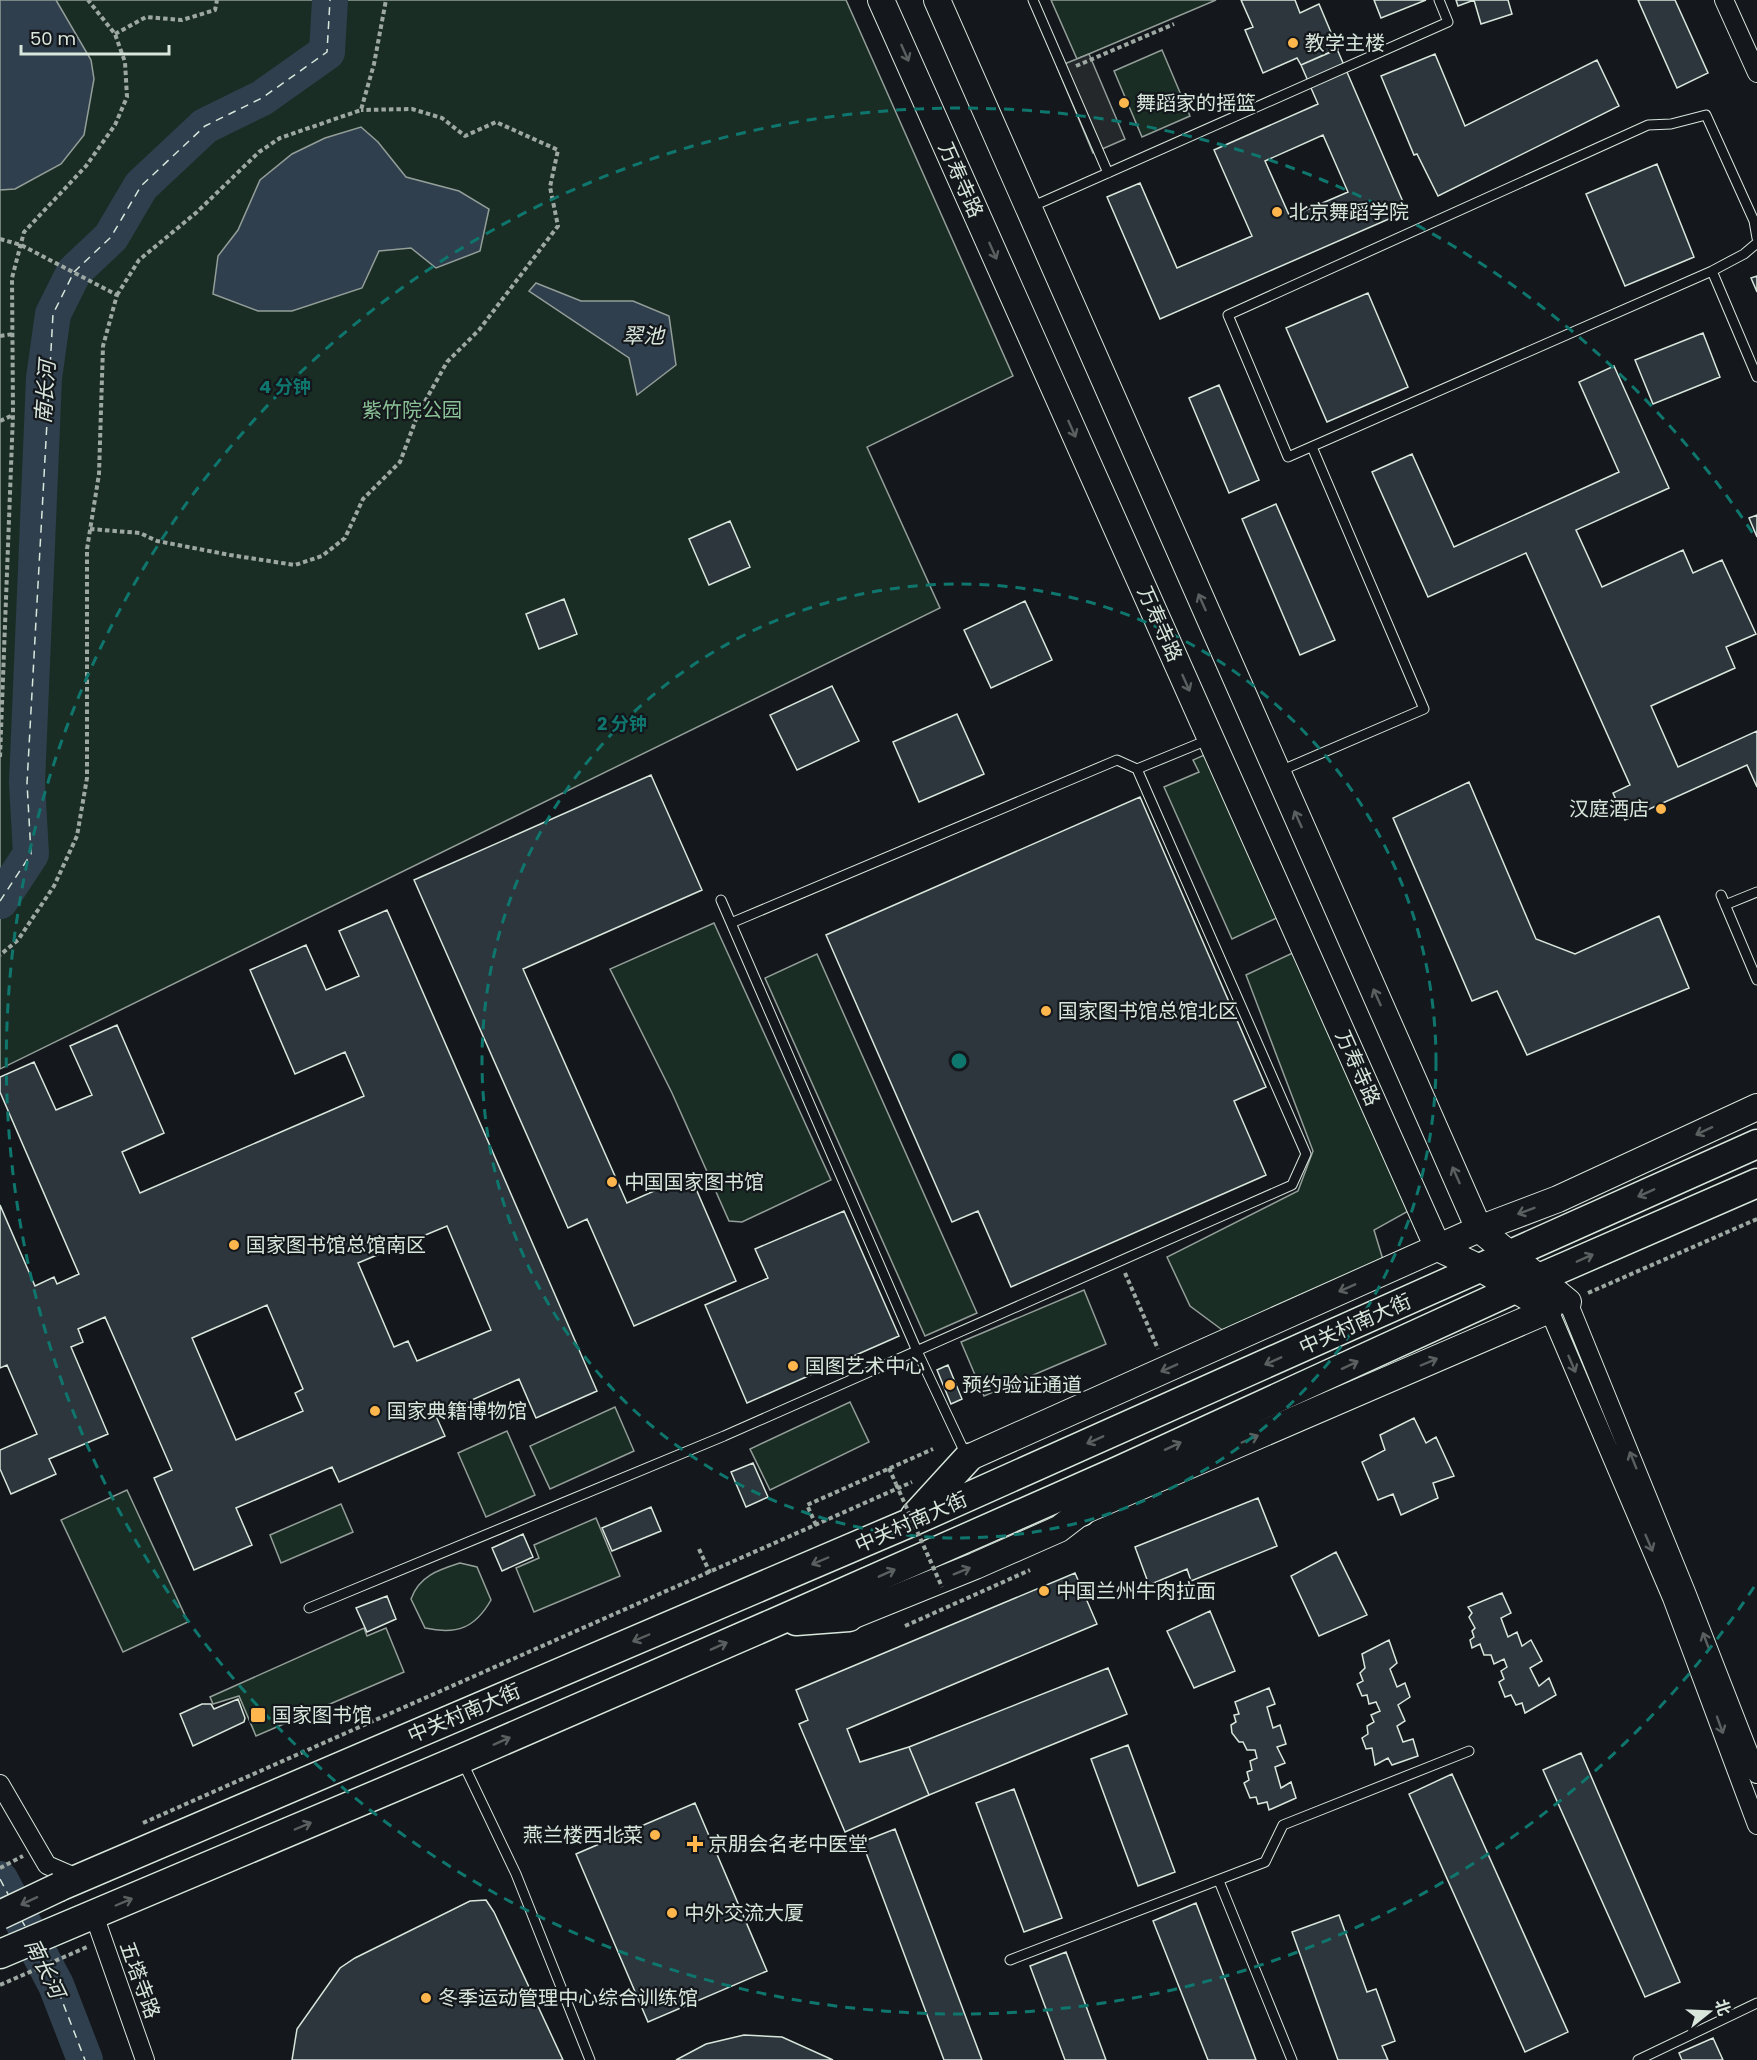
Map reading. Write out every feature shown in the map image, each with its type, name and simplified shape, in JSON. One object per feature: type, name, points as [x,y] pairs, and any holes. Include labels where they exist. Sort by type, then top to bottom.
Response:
[{"type":"main road","name":"中关村南大街","points":[[0,1915],[61,1877],[908,1524],[1757,1144]]},
{"type":"main road","name":"中关村南大街","points":[[0,1954],[461,1759],[776,1622],[1757,1183]]},
{"type":"main road","points":[[908,1524],[968,1458]]},
{"type":"main road","points":[[1081,1512],[1119,1470]]},
{"type":"main road","points":[[776,1622],[849,1617]]},
{"type":"street","name":"万寿寺路","points":[[881,0],[1438,1248]]},
{"type":"street","points":[[937,0],[1479,1229],[1510,1253],[1527,1284]]},
{"type":"street","points":[[1724,0],[1757,73]]},
{"type":"street","name":"中关村南大街","points":[[968,1458],[1479,1229],[1557,1199],[1757,1107]]},
{"type":"street","points":[[1438,1248],[1480,1268],[1527,1284],[1558,1306],[1686,1592],[1757,1774]]},
{"type":"street","points":[[849,1617],[975,1566],[1059,1529],[1081,1512],[1558,1306]]},
{"type":"street","points":[[1558,1306],[1672,1598],[1757,1825]]},
{"type":"street","points":[[0,1784],[61,1877]]},
{"type":"street","name":"五塔寺路","points":[[82,1919],[145,2060]]},
{"type":"lane","points":[[1033,0],[1108,173]]},
{"type":"lane","points":[[1028,208],[1448,22],[1439,0]]},
{"type":"lane","points":[[1757,238],[1754,221],[1706,115],[1671,124],[1648,124],[1228,315],[1288,458],[1712,271],[1744,254],[1757,243]]},
{"type":"lane","points":[[1712,271],[1757,377]]},
{"type":"lane","points":[[1278,772],[1424,709],[1312,447]]},
{"type":"lane","points":[[1137,769],[1211,738]]},
{"type":"lane","points":[[309,1608],[724,1436],[1292,1185],[1306,1154],[1137,769],[1117,760],[731,923]]},
{"type":"lane","points":[[1725,905],[1757,892]]},
{"type":"lane","points":[[1721,895],[1757,980]]},
{"type":"lane","points":[[721,900],[917,1351],[968,1458]]},
{"type":"lane","points":[[1010,1960],[1265,1862],[1282,1825],[1469,1751]]},
{"type":"lane","points":[[461,1759],[516,1874],[590,2060]]},
{"type":"lane","points":[[1219,1881],[1292,2060]]},
{"type":"lane","points":[[1638,2060],[1757,2003]]},
{"type":"path","points":[[0,757],[13,414],[12,278],[24,232],[86,166],[115,125],[127,97],[125,62],[115,34],[87,0]]},
{"type":"path","points":[[115,34],[146,17],[182,20],[215,10],[217,0]]},
{"type":"path","points":[[361,110],[374,64],[386,0]]},
{"type":"path","points":[[1064,71],[1174,24]]},
{"type":"path","points":[[0,955],[18,940],[54,886],[78,836],[87,778],[87,549],[90,529],[99,474],[103,346],[117,295],[138,261],[197,212],[259,152],[280,138],[361,110],[412,109],[442,118],[465,136],[496,122],[558,150],[550,187],[558,226],[479,330],[447,362],[418,414],[400,462],[363,499],[345,538],[321,556],[295,565],[157,541],[140,533],[90,529]]},
{"type":"path","points":[[0,239],[21,245],[117,295]]},
{"type":"path","points":[[0,336],[13,334]]},
{"type":"path","points":[[0,421],[13,414]]},
{"type":"path","points":[[1558,1306],[1757,1219]]},
{"type":"path","points":[[1120,1261],[1167,1369]]},
{"type":"path","points":[[816,1525],[807,1505],[933,1449]]},
{"type":"path","points":[[889,1468],[942,1587]]},
{"type":"path","points":[[134,1827],[914,1482]]},
{"type":"path","points":[[699,1549],[710,1573]]},
{"type":"path","points":[[905,1626],[1030,1570]]},
{"type":"path","points":[[0,1868],[21,1855],[61,1877]]},
{"type":"path","points":[[0,1985],[79,1952]]},
{"type":"green space","name":"紫竹院公园","points":[[0,0],[846,0],[1013,376],[867,447],[940,608],[0,1069]]},
{"type":"green space","points":[[1051,0],[1216,0],[1077,59]]},
{"type":"green space","points":[[1162,50],[1190,116],[1142,137],[1114,71]]},
{"type":"green space","points":[[1211,752],[1283,915],[1232,939],[1164,787],[1199,772],[1193,760]]},
{"type":"green space","points":[[714,923],[831,1180],[742,1222],[729,1221],[672,1093],[610,969]]},
{"type":"green space","points":[[1299,950],[1412,1209],[1374,1230],[1384,1263],[1229,1335],[1190,1306],[1167,1257],[1298,1191],[1313,1151],[1246,975]]},
{"type":"green space","points":[[817,954],[977,1313],[925,1336],[765,978]]},
{"type":"green space","points":[[1084,1290],[1106,1344],[984,1396],[961,1342]]},
{"type":"green space","points":[[850,1402],[869,1442],[770,1490],[750,1449]]},
{"type":"green space","points":[[615,1407],[634,1451],[550,1489],[530,1446]]},
{"type":"green space","points":[[507,1431],[535,1495],[486,1517],[458,1453]]},
{"type":"green space","points":[[127,1490],[188,1622],[123,1652],[61,1520]]},
{"type":"green space","points":[[341,1504],[353,1532],[281,1563],[270,1535]]},
{"type":"green space","points":[[596,1518],[620,1576],[534,1612],[516,1568],[539,1558],[534,1545]]},
{"type":"green space","points":[[460,1563],[477,1567],[491,1600],[472,1623],[464,1627],[447,1631],[425,1628],[411,1599],[414,1591],[430,1575]]},
{"type":"green space","points":[[364,1628],[367,1636],[386,1628],[404,1672],[256,1736],[239,1696],[213,1704],[210,1697]]},
{"type":"shaded area","points":[[1089,54],[1125,139],[1093,153],[1057,67]]},
{"type":"water","points":[[0,0],[56,0],[91,60],[94,79],[84,135],[61,164],[15,189],[0,190]]},
{"type":"water","points":[[361,127],[378,142],[406,177],[459,191],[489,209],[480,251],[436,268],[411,248],[379,251],[362,288],[292,311],[258,311],[213,294],[218,256],[238,230],[260,180],[292,154],[325,138]]},
{"type":"water","name":"翠池","points":[[536,283],[581,301],[633,301],[669,316],[676,365],[637,395],[629,358],[529,291]]},
{"type":"building","name":"教学主楼","points":[[1241,0],[1295,0],[1300,13],[1319,4],[1338,49],[1301,65],[1297,58],[1263,73],[1245,30],[1253,27]]},
{"type":"building","points":[[1374,0],[1426,0],[1381,18]]},
{"type":"building","points":[[1456,0],[1474,0],[1458,6]]},
{"type":"building","points":[[1474,0],[1508,0],[1512,14],[1481,24]]},
{"type":"building","points":[[1638,0],[1675,0],[1708,73],[1677,88]]},
{"type":"building","points":[[1337,49],[1407,211],[1160,319],[1107,197],[1140,183],[1177,268],[1252,236],[1214,150],[1318,104],[1301,65]],"holes":[[[1323,135],[1348,192],[1290,217],[1265,161]]]},
{"type":"building","points":[[1435,54],[1465,126],[1597,60],[1619,106],[1438,196],[1417,154],[1414,155],[1381,76]]},
{"type":"building","points":[[1657,164],[1694,257],[1625,286],[1586,194]]},
{"type":"building","points":[[1757,276],[1757,292],[1751,278]]},
{"type":"building","points":[[1368,293],[1408,387],[1327,422],[1286,328]]},
{"type":"building","points":[[1703,333],[1720,377],[1653,404],[1635,360]]},
{"type":"building","points":[[1614,366],[1669,488],[1576,530],[1602,587],[1683,550],[1693,573],[1722,560],[1756,634],[1726,647],[1735,668],[1651,706],[1678,767],[1757,731],[1757,787],[1747,765],[1625,820],[1613,793],[1630,785],[1526,553],[1428,597],[1372,472],[1412,454],[1454,547],[1619,472],[1579,382]]},
{"type":"building","points":[[1219,385],[1259,480],[1229,493],[1189,398]]},
{"type":"building","points":[[1276,504],[1335,640],[1300,655],[1242,519]]},
{"type":"building","points":[[1757,515],[1757,537],[1749,518]]},
{"type":"building","points":[[730,521],[750,567],[709,585],[689,539]]},
{"type":"building","points":[[564,599],[577,634],[539,649],[526,614]]},
{"type":"building","points":[[1025,601],[1052,660],[991,688],[964,630]]},
{"type":"building","points":[[832,686],[859,741],[797,770],[770,715]]},
{"type":"building","points":[[957,714],[984,774],[919,802],[893,742]]},
{"type":"building","points":[[651,775],[702,890],[523,969],[627,1203],[690,1175],[736,1281],[634,1326],[587,1219],[568,1228],[414,880]]},
{"type":"building","points":[[1469,782],[1536,939],[1575,954],[1659,916],[1689,988],[1527,1055],[1497,991],[1472,1001],[1393,818]]},
{"type":"building","name":"国家图书馆总馆北区","points":[[1140,797],[1266,1087],[1234,1101],[1266,1175],[1011,1287],[978,1211],[952,1222],[826,935]]},
{"type":"building","name":"国家图书馆总馆南区","points":[[387,910],[597,1391],[536,1418],[519,1379],[436,1416],[445,1436],[339,1482],[332,1467],[236,1508],[252,1545],[194,1570],[154,1478],[172,1470],[105,1317],[78,1329],[83,1342],[71,1347],[108,1434],[49,1459],[56,1474],[11,1494],[0,1469],[0,1450],[37,1434],[7,1365],[0,1368],[0,1205],[35,1286],[54,1277],[57,1284],[79,1274],[0,1092],[0,1077],[34,1062],[56,1110],[92,1095],[70,1046],[117,1025],[164,1133],[122,1152],[140,1193],[364,1096],[345,1052],[295,1074],[250,970],[306,945],[326,990],[359,976],[339,931]],"holes":[[[447,1226],[491,1330],[417,1361],[408,1341],[394,1347],[358,1263]],[[267,1305],[303,1389],[295,1393],[303,1411],[236,1440],[192,1338]]]},
{"type":"building","name":"国图艺术中心","points":[[844,1211],[899,1336],[747,1403],[705,1305],[768,1278],[755,1249]]},
{"type":"building","name":"预约验证通道","points":[[948,1365],[962,1399],[951,1404],[937,1370]]},
{"type":"building","points":[[1414,1418],[1426,1443],[1436,1437],[1454,1476],[1433,1483],[1438,1498],[1401,1515],[1393,1494],[1378,1500],[1362,1462],[1385,1450],[1380,1435]]},
{"type":"building","points":[[753,1463],[768,1497],[746,1507],[731,1472]]},
{"type":"building","points":[[1258,1498],[1277,1546],[1191,1581],[1187,1569],[1149,1585],[1135,1547]]},
{"type":"building","points":[[651,1507],[661,1531],[612,1551],[602,1528]]},
{"type":"building","points":[[523,1534],[533,1557],[502,1571],[492,1548]]},
{"type":"building","points":[[1336,1552],[1367,1615],[1319,1636],[1291,1576]]},
{"type":"building","points":[[1075,1573],[1097,1624],[847,1729],[860,1762],[909,1747],[929,1795],[845,1832],[799,1724],[808,1720],[796,1690]]},
{"type":"building","points":[[1502,1593],[1511,1613],[1501,1618],[1508,1637],[1517,1632],[1522,1646],[1531,1640],[1542,1661],[1530,1668],[1539,1686],[1549,1678],[1556,1695],[1525,1713],[1522,1703],[1516,1705],[1511,1695],[1505,1697],[1499,1682],[1504,1679],[1501,1671],[1507,1667],[1504,1659],[1494,1664],[1491,1655],[1484,1655],[1480,1644],[1472,1648],[1470,1640],[1474,1637],[1472,1631],[1475,1628],[1469,1617],[1472,1613],[1468,1607]]},
{"type":"building","points":[[387,1596],[396,1619],[367,1632],[356,1608]]},
{"type":"building","points":[[1210,1611],[1235,1671],[1194,1688],[1167,1631]]},
{"type":"building","points":[[1389,1640],[1397,1663],[1390,1669],[1397,1687],[1405,1683],[1410,1697],[1398,1705],[1405,1721],[1397,1726],[1403,1742],[1413,1739],[1418,1756],[1392,1765],[1388,1758],[1375,1765],[1372,1748],[1366,1749],[1362,1738],[1368,1734],[1367,1726],[1374,1722],[1371,1715],[1380,1711],[1376,1702],[1369,1704],[1367,1695],[1362,1696],[1357,1684],[1363,1681],[1360,1673],[1365,1668],[1362,1654]]},
{"type":"building","points":[[1108,1668],[1127,1714],[929,1795],[909,1747]]},
{"type":"building","points":[[1269,1688],[1275,1704],[1267,1707],[1273,1728],[1280,1725],[1286,1744],[1277,1747],[1285,1763],[1275,1767],[1281,1788],[1291,1782],[1296,1798],[1269,1810],[1267,1802],[1258,1804],[1256,1797],[1250,1798],[1244,1783],[1249,1780],[1247,1772],[1252,1770],[1250,1761],[1257,1758],[1255,1750],[1247,1750],[1243,1742],[1239,1742],[1232,1733],[1231,1725],[1236,1722],[1234,1715],[1239,1714],[1235,1702]]},
{"type":"building","points":[[238,1699],[245,1718],[244,1722],[193,1746],[180,1714],[202,1704],[211,1704],[214,1709]]},
{"type":"building","points":[[1128,1745],[1175,1872],[1138,1886],[1091,1759]]},
{"type":"building","points":[[1581,1753],[1680,1982],[1645,1997],[1543,1770]]},
{"type":"building","points":[[1452,1774],[1568,2032],[1525,2052],[1409,1794]]},
{"type":"building","points":[[1014,1789],[1062,1918],[1024,1932],[976,1803]]},
{"type":"building","name":"中外交流大厦","points":[[695,1803],[767,1971],[648,2022],[576,1854]]},
{"type":"building","points":[[895,1829],[982,2060],[944,2060],[862,1842]]},
{"type":"building","name":"冬季运动管理中心综合训练馆","points":[[486,1900],[494,1912],[563,2060],[292,2060],[297,2029],[340,1968],[355,1958],[470,1901]]},
{"type":"building","points":[[1196,1903],[1256,2060],[1208,2060],[1153,1921]]},
{"type":"building","points":[[1339,1915],[1367,1992],[1376,1989],[1395,2041],[1382,2046],[1388,2060],[1338,2060],[1292,1932]]},
{"type":"building","points":[[1066,1952],[1106,2060],[1065,2060],[1030,1966]]},
{"type":"building","points":[[744,2035],[782,2037],[833,2060],[676,2060],[706,2044]]},
{"type":"building","points":[[1713,2038],[1723,2060],[1682,2060],[1679,2053]]},
{"type":"waterway","name":"南长河","points":[[0,901],[31,854],[27,783],[44,378],[53,314],[74,272],[111,237],[141,186],[205,126],[262,98],[327,52],[330,0]]},
{"type":"waterway","name":"南长河","points":[[0,1879],[56,1985],[85,2060]]},
{"type":"ferry route","points":[[0,901],[31,854],[27,783],[53,314],[74,272],[111,237],[141,186],[205,126],[262,98],[327,52],[330,0]]},
{"type":"ferry route","points":[[0,1879],[9,1896]]},
{"type":"ferry route","points":[[21,1919],[26,1928]]},
{"type":"ferry route","points":[[39,1954],[56,1985],[85,2060]]},
{"type":"place","name":"教学主楼","points":[[1293,43]]},
{"type":"place","name":"舞蹈家的摇篮","points":[[1124,103]]},
{"type":"place","name":"北京舞蹈学院","points":[[1277,212]]},
{"type":"place","name":"汉庭酒店","points":[[1661,809]]},
{"type":"place","name":"国家图书馆总馆北区","points":[[1046,1011]]},
{"type":"place","name":"中国国家图书馆","points":[[612,1182]]},
{"type":"place","name":"国家图书馆总馆南区","points":[[234,1245]]},
{"type":"place","name":"国图艺术中心","points":[[793,1366]]},
{"type":"place","name":"预约验证通道","points":[[950,1385]]},
{"type":"place","name":"国家典籍博物馆","points":[[375,1411]]},
{"type":"place","name":"中国兰州牛肉拉面","points":[[1044,1591]]},
{"type":"place","name":"国家图书馆","points":[[258,1715]]},
{"type":"place","name":"燕兰楼西北菜","points":[[655,1835]]},
{"type":"place","name":"京朋会名老中医堂","points":[[695,1844]]},
{"type":"place","name":"中外交流大厦","points":[[672,1913]]},
{"type":"place","name":"冬季运动管理中心综合训练馆","points":[[426,1998]]}]
